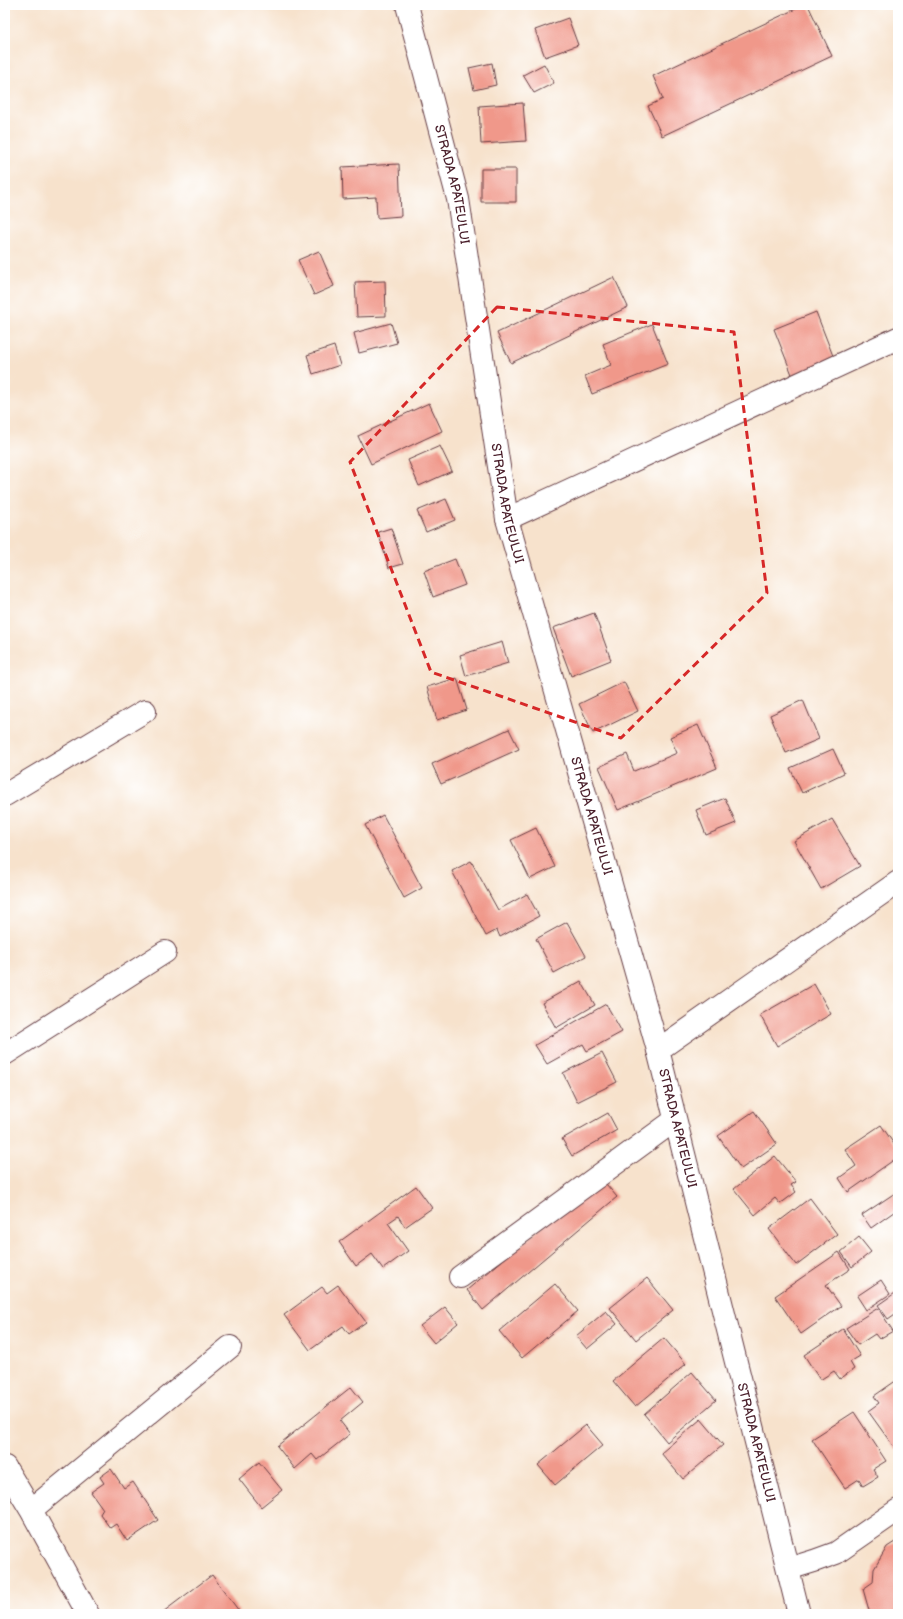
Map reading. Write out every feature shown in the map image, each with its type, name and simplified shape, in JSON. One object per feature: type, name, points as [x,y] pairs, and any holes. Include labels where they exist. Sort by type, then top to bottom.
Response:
[{"type":"street","name":"STRADA APATEULUI","points":[[410,8],[458,199],[507,519],[658,1050],[799,1614]]},
{"type":"street","points":[[507,519],[898,338]]},
{"type":"street","points":[[5,795],[145,711]]},
{"type":"street","points":[[658,1050],[898,882]]},
{"type":"street","points":[[5,1054],[165,952]]},
{"type":"street","points":[[460,1277],[675,1120]]},
{"type":"street","points":[[31,1510],[230,1347]]},
{"type":"street","points":[[5,1467],[31,1510],[88,1614]]},
{"type":"street","points":[[788,1569],[836,1553],[898,1510]]},
{"type":"highlighted area","points":[[497,307],[734,332],[767,593],[621,738],[431,672],[350,462]]},
{"type":"building","points":[[804,5],[808,5],[832,56],[662,136],[648,106],[663,99],[653,76]]},
{"type":"building","points":[[568,18],[578,45],[545,57],[535,30]]},
{"type":"building","points":[[492,63],[496,85],[474,90],[469,68]]},
{"type":"building","points":[[544,64],[554,83],[534,93],[523,75]]},
{"type":"building","points":[[523,103],[526,141],[481,144],[479,106]]},
{"type":"building","points":[[399,164],[401,216],[377,218],[376,197],[343,199],[342,167]]},
{"type":"building","points":[[481,169],[516,169],[516,202],[481,202]]},
{"type":"building","points":[[319,251],[334,286],[314,295],[298,260]]},
{"type":"building","points":[[614,277],[628,307],[511,363],[497,333]]},
{"type":"building","points":[[385,281],[386,316],[357,317],[355,282]]},
{"type":"building","points":[[816,312],[835,361],[793,377],[774,329]]},
{"type":"building","points":[[391,323],[397,343],[359,353],[354,333]]},
{"type":"building","points":[[652,324],[668,364],[592,394],[585,376],[611,365],[603,344]]},
{"type":"building","points":[[334,346],[340,365],[313,374],[307,355]]},
{"type":"building","points":[[429,403],[442,431],[371,464],[358,436]]},
{"type":"building","points":[[440,446],[452,471],[419,486],[408,460]]},
{"type":"building","points":[[446,499],[455,520],[426,532],[417,511]]},
{"type":"building","points":[[391,528],[403,564],[389,568],[378,532]]},
{"type":"building","points":[[455,559],[465,585],[433,597],[424,571]]},
{"type":"building","points":[[594,613],[611,660],[571,676],[553,628]]},
{"type":"building","points":[[502,642],[508,663],[466,676],[460,655]]},
{"type":"building","points":[[457,678],[467,710],[437,720],[427,687]]},
{"type":"building","points":[[624,682],[638,711],[593,733],[579,704]]},
{"type":"building","points":[[803,700],[819,739],[786,753],[770,715]]},
{"type":"building","points":[[698,725],[717,768],[618,810],[599,767],[627,754],[634,771],[677,753],[670,737]]},
{"type":"building","points":[[509,729],[519,749],[441,784],[432,764]]},
{"type":"building","points":[[833,749],[844,773],[802,793],[790,768]]},
{"type":"building","points":[[725,798],[736,823],[706,835],[696,810]]},
{"type":"building","points":[[383,815],[422,888],[404,898],[365,825]]},
{"type":"building","points":[[832,819],[860,866],[821,889],[794,841]]},
{"type":"building","points":[[536,828],[555,867],[530,879],[511,840]]},
{"type":"building","points":[[471,861],[498,910],[527,894],[539,916],[500,937],[497,930],[486,936],[452,871]]},
{"type":"building","points":[[567,922],[586,956],[554,973],[536,939]]},
{"type":"building","points":[[581,981],[595,1005],[556,1028],[542,1003]]},
{"type":"building","points":[[814,984],[831,1014],[777,1046],[760,1015]]},
{"type":"building","points":[[606,1004],[622,1032],[587,1051],[583,1044],[547,1064],[535,1045]]},
{"type":"building","points":[[602,1053],[617,1082],[577,1102],[563,1073]]},
{"type":"building","points":[[754,1111],[777,1144],[741,1169],[718,1136]]},
{"type":"building","points":[[608,1113],[617,1130],[572,1156],[562,1139]]},
{"type":"building","points":[[881,1125],[898,1150],[898,1157],[848,1192],[839,1178],[856,1166],[845,1149]]},
{"type":"building","points":[[775,1156],[796,1182],[791,1185],[796,1192],[780,1204],[775,1198],[755,1215],[734,1189]]},
{"type":"building","points":[[601,1178],[617,1197],[483,1310],[467,1290]]},
{"type":"building","points":[[416,1186],[432,1208],[405,1227],[398,1216],[388,1223],[408,1251],[383,1269],[372,1254],[356,1266],[339,1242]]},
{"type":"building","points":[[895,1193],[898,1197],[898,1209],[871,1228],[862,1215]]},
{"type":"building","points":[[810,1198],[837,1234],[796,1265],[769,1229]]},
{"type":"building","points":[[859,1237],[871,1252],[852,1267],[841,1252]]},
{"type":"building","points":[[839,1252],[850,1269],[826,1285],[841,1306],[801,1334],[775,1296]]},
{"type":"building","points":[[647,1278],[673,1310],[636,1340],[610,1308]]},
{"type":"building","points":[[881,1280],[890,1294],[866,1310],[857,1296]]},
{"type":"building","points":[[555,1284],[578,1311],[522,1358],[499,1331]]},
{"type":"building","points":[[338,1285],[366,1322],[349,1334],[343,1326],[310,1350],[284,1315],[322,1287],[327,1293]]},
{"type":"building","points":[[898,1291],[898,1312],[888,1319],[878,1305]]},
{"type":"building","points":[[445,1307],[458,1323],[434,1343],[420,1326]]},
{"type":"building","points":[[878,1308],[893,1331],[879,1339],[875,1334],[858,1345],[846,1328]]},
{"type":"building","points":[[606,1311],[617,1324],[587,1349],[576,1336]]},
{"type":"building","points":[[843,1329],[860,1356],[850,1362],[854,1369],[840,1379],[834,1371],[820,1380],[804,1355]]},
{"type":"building","points":[[664,1338],[686,1364],[635,1407],[613,1381]]},
{"type":"building","points":[[692,1372],[716,1400],[667,1442],[644,1414]]},
{"type":"building","points":[[897,1380],[898,1449],[896,1450],[868,1411],[879,1403],[874,1396]]},
{"type":"building","points":[[351,1387],[363,1402],[340,1421],[350,1434],[317,1460],[312,1454],[295,1469],[277,1446]]},
{"type":"building","points":[[854,1412],[886,1461],[873,1469],[878,1477],[863,1486],[859,1479],[845,1488],[812,1439]]},
{"type":"building","points":[[701,1419],[723,1445],[683,1479],[661,1453]]},
{"type":"building","points":[[586,1425],[603,1445],[555,1485],[538,1465]]},
{"type":"building","points":[[259,1462],[282,1490],[261,1507],[239,1479]]},
{"type":"building","points":[[111,1469],[124,1488],[133,1482],[158,1520],[127,1541],[116,1524],[110,1528],[100,1514],[103,1509],[91,1492],[104,1483],[100,1477]]},
{"type":"building","points":[[898,1540],[898,1614],[870,1614],[863,1589],[873,1582],[874,1569],[887,1547]]},
{"type":"building","points":[[212,1575],[239,1611],[235,1614],[165,1614],[163,1612]]}]
